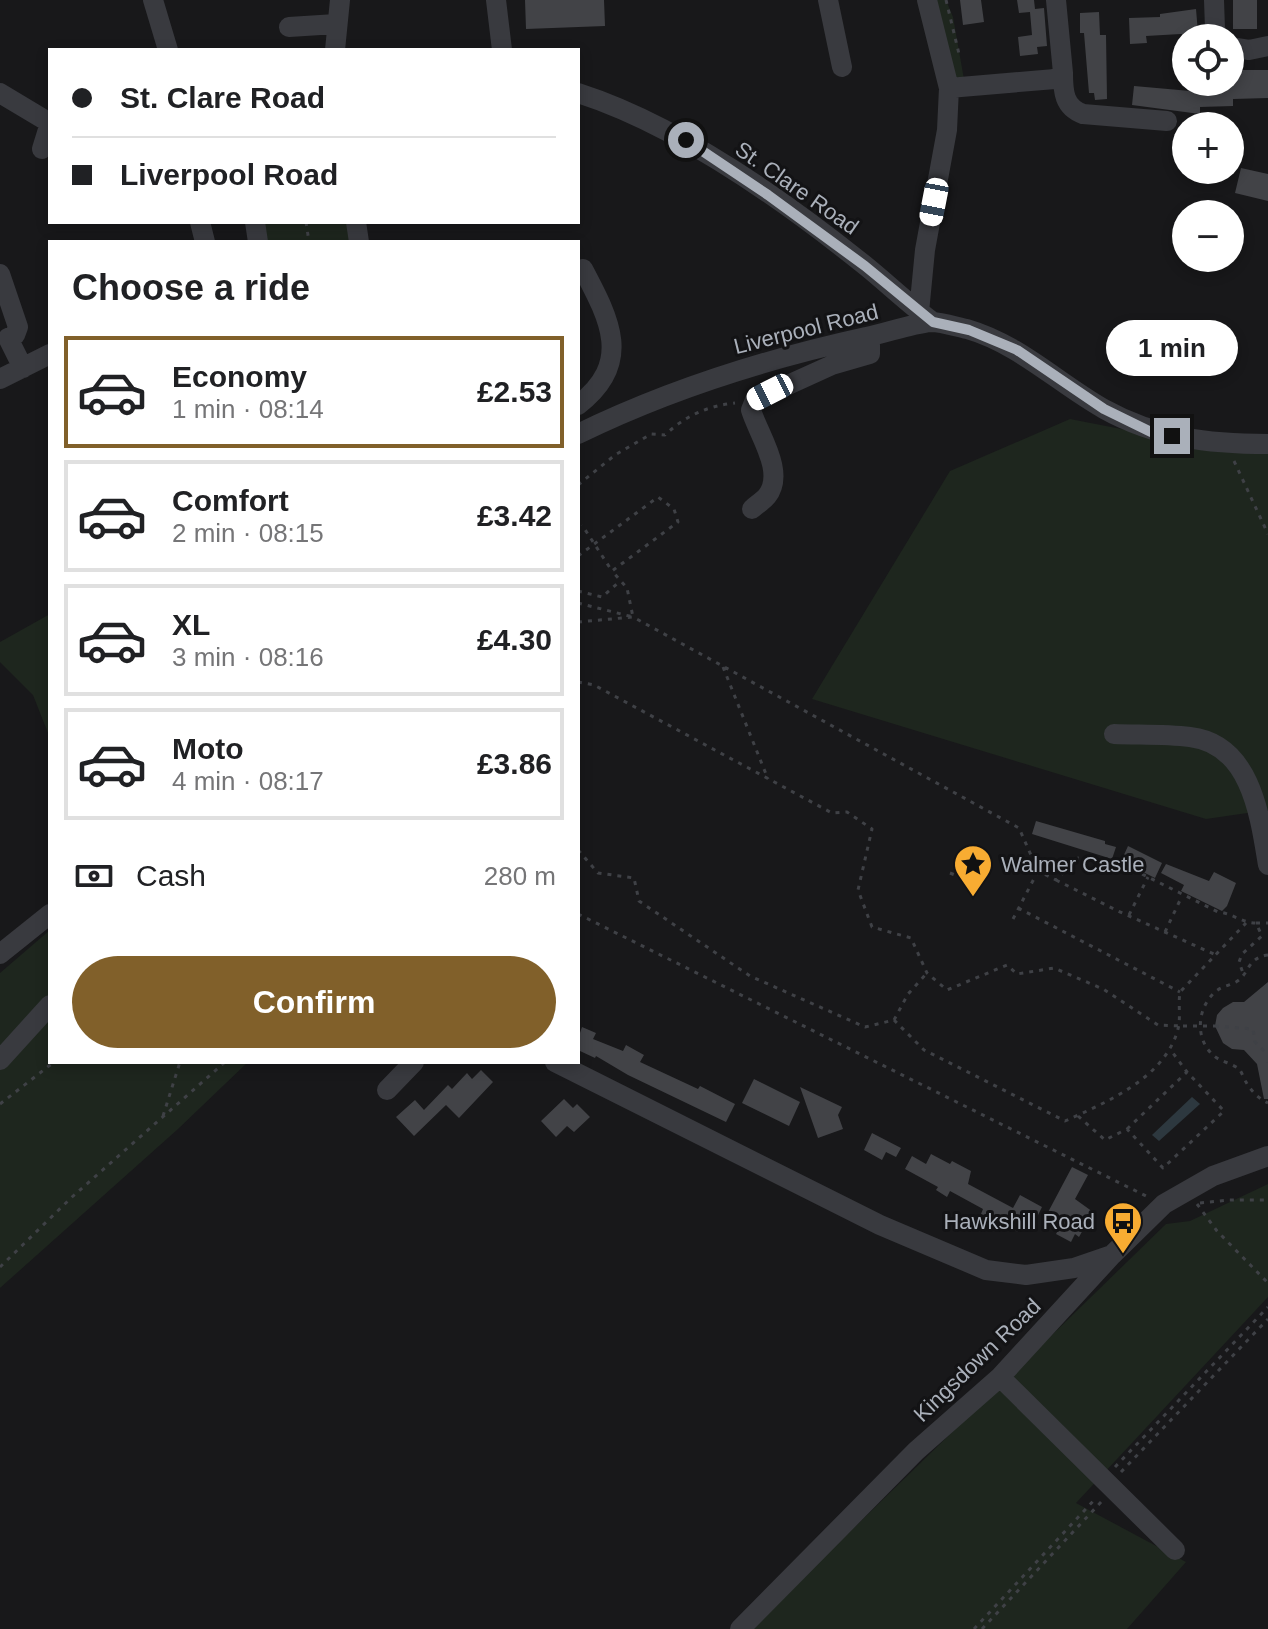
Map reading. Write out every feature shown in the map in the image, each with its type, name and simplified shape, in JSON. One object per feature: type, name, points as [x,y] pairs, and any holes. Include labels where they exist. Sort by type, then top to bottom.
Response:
[{"type":"street","points":[[153,0],[167,48]]},
{"type":"street","points":[[335,48],[340,0]]},
{"type":"street","points":[[496,0],[502,48]]},
{"type":"street","points":[[828,0],[843,67]]},
{"type":"street","points":[[926,317],[925,250],[947,130],[949,88],[927,0]]},
{"type":"street","points":[[1056,0],[1066,102],[1072,110],[1083,114],[1167,121]]},
{"type":"street","points":[[1214,0],[1215,24]]},
{"type":"street","points":[[289,27],[336,24]]},
{"type":"street","points":[[1244,49],[1268,46]]},
{"type":"street","points":[[949,88],[1055,79],[1063,73]]},
{"type":"street","points":[[0,93],[48,122]]},
{"type":"street","name":"St. Clare Road","points":[[580,94],[686,140],[853,257],[926,317]]},
{"type":"street","points":[[42,149],[48,130]]},
{"type":"street","points":[[580,403],[602,384],[611,347],[605,311],[583,269]]},
{"type":"street","points":[[0,274],[18,327],[15,335],[4,340],[23,368]]},
{"type":"street","name":"Liverpool Road","points":[[580,433],[683,389],[798,352],[870,337],[926,317],[969,330],[1017,350],[1104,409],[1151,432],[1226,444],[1268,444]]},
{"type":"street","points":[[752,509],[768,495],[772,481],[771,456],[751,410],[755,400],[832,365],[870,354],[870,337]]},
{"type":"street","points":[[0,379],[48,355]]},
{"type":"street","points":[[1114,734],[1193,737],[1223,749],[1241,768],[1250,789],[1268,865]]},
{"type":"street","points":[[0,954],[48,916]]},
{"type":"street","points":[[0,1060],[48,1007]]},
{"type":"street","points":[[387,1090],[412,1064]]},
{"type":"street","points":[[559,1064],[880,1225],[986,1270],[1026,1275],[1074,1268],[1112,1255]]},
{"type":"street","name":"Kingsdown Road","points":[[740,1629],[916,1451],[1000,1377],[1112,1255],[1164,1204],[1213,1176],[1268,1156]]},
{"type":"street","points":[[1000,1377],[1175,1550]]},
{"type":"path","points":[[946,0],[960,58]]},
{"type":"path","points":[[580,483],[615,455],[651,434],[665,435],[680,421],[715,406],[755,400]]},
{"type":"path","points":[[1226,444],[1268,534]]},
{"type":"path","points":[[580,554],[658,497],[674,509],[678,522],[612,571]]},
{"type":"path","points":[[582,525],[619,582],[627,588],[633,617]]},
{"type":"path","points":[[580,592],[602,597],[619,582]]},
{"type":"path","points":[[580,604],[633,617],[1019,828],[1038,871],[1216,955]]},
{"type":"path","points":[[580,622],[633,617]]},
{"type":"path","points":[[723,666],[768,779]]},
{"type":"path","points":[[580,682],[594,685],[832,813],[847,812],[872,829],[858,890],[872,927],[911,938],[927,973],[947,990],[1007,965],[1017,974],[1054,968],[1103,989],[1158,1025],[1253,1027],[1255,1042],[1268,1055]]},
{"type":"path","points":[[580,852],[598,873],[634,878],[639,901],[750,976],[865,1027],[894,1020],[908,994],[927,973]]},
{"type":"path","points":[[1056,880],[1078,858],[1128,867],[1246,923],[1268,923]]},
{"type":"path","points":[[1013,919],[1038,871]]},
{"type":"path","points":[[1129,915],[1148,877]]},
{"type":"path","points":[[1165,932],[1183,895]]},
{"type":"path","points":[[1018,908],[1180,992]]},
{"type":"path","points":[[580,915],[1164,1204],[1268,1200]]},
{"type":"path","points":[[894,1020],[924,1050],[1065,1121],[1117,1096],[1154,1069],[1170,1049],[1181,1026],[1180,992],[1246,923]]},
{"type":"path","points":[[1243,973],[1239,962],[1242,954],[1262,936],[1256,923]]},
{"type":"path","points":[[1268,955],[1258,956],[1235,983],[1224,985],[1213,994],[1200,1019],[1200,1032],[1205,1045],[1214,1056],[1241,1071],[1254,1094],[1268,1103]]},
{"type":"path","points":[[1127,1129],[1163,1168],[1224,1111],[1170,1049]]},
{"type":"path","points":[[0,1104],[51,1064]]},
{"type":"path","points":[[162,1119],[179,1064]]},
{"type":"path","points":[[0,1267],[72,1197],[223,1064]]},
{"type":"path","points":[[1078,1115],[1105,1140],[1127,1129],[1187,1072]]},
{"type":"path","points":[[1197,1204],[1217,1231],[1268,1283]]},
{"type":"path","points":[[974,1629],[1268,1307]]},
{"type":"path","points":[[982,1629],[1109,1483],[1268,1319]]},
{"type":"shaded area","points":[[927,0],[946,0],[953,17],[965,85],[949,88]]},
{"type":"shaded area","points":[[255,224],[356,224],[359,240],[258,240]]},
{"type":"shaded area","points":[[1070,419],[1229,450],[1268,450],[1268,810],[1206,819],[812,699],[950,471]]},
{"type":"shaded area","points":[[48,615],[48,733],[33,695],[0,662],[0,642]]},
{"type":"shaded area","points":[[48,932],[48,1064],[246,1064],[0,1288],[0,973]]},
{"type":"shaded area","points":[[1192,1097],[1200,1104],[1159,1141],[1152,1135]]},
{"type":"shaded area","points":[[1268,1184],[1268,1297],[1076,1503],[1186,1562],[1127,1629],[750,1629],[1166,1224],[1190,1221]]},
{"type":"building","points":[[525,0],[604,0],[605,26],[526,29]]},
{"type":"building","points":[[960,0],[981,0],[984,22],[963,25]]},
{"type":"building","points":[[1017,0],[1034,0],[1035,9],[1044,8],[1047,46],[1037,47],[1038,54],[1020,56],[1018,37],[1032,35],[1030,12],[1019,13]]},
{"type":"building","points":[[1233,0],[1257,0],[1257,29],[1244,29],[1244,24],[1233,24]]},
{"type":"building","points":[[1196,9],[1197,24],[1172,24],[1172,34],[1146,36],[1147,43],[1130,44],[1129,18],[1160,17],[1160,14]]},
{"type":"building","points":[[1099,12],[1100,35],[1106,35],[1107,99],[1095,100],[1094,93],[1089,93],[1080,13]]},
{"type":"building","points":[[1244,70],[1268,70],[1268,98],[1233,99],[1233,106],[1200,107],[1200,112],[1132,105],[1134,86],[1172,89],[1172,96],[1244,96]]},
{"type":"building","points":[[1244,169],[1268,174],[1268,201],[1235,193],[1237,184],[1244,184]]},
{"type":"building","points":[[1036,821],[1105,841],[1105,844],[1116,847],[1112,859],[1032,834]]},
{"type":"building","points":[[1128,846],[1162,863],[1155,878],[1123,857]]},
{"type":"building","points":[[1166,864],[1209,881],[1214,872],[1236,883],[1227,906],[1222,911],[1181,891],[1184,885],[1161,873]]},
{"type":"building","points":[[1268,982],[1268,1099],[1264,1099],[1257,1064],[1244,1050],[1232,1049],[1223,1043],[1215,1026],[1217,1015],[1223,1008],[1233,1002],[1244,1002]]},
{"type":"building","points":[[582,1027],[596,1033],[593,1039],[623,1051],[626,1045],[644,1055],[640,1062],[735,1104],[726,1122],[628,1075],[596,1056],[580,1051]]},
{"type":"building","points":[[481,1070],[493,1082],[459,1118],[446,1105],[414,1136],[396,1117],[415,1100],[424,1110],[448,1085],[452,1089],[467,1073],[472,1079]]},
{"type":"building","points":[[754,1079],[800,1102],[789,1126],[742,1103]]},
{"type":"building","points":[[800,1087],[842,1107],[838,1115],[843,1129],[818,1138]]},
{"type":"building","points":[[564,1099],[573,1108],[577,1104],[590,1117],[574,1132],[567,1126],[556,1137],[541,1121]]},
{"type":"building","points":[[872,1133],[901,1148],[896,1157],[886,1152],[882,1160],[864,1150]]},
{"type":"building","points":[[931,1154],[971,1171],[968,1184],[1013,1208],[1020,1195],[1042,1207],[1036,1219],[1027,1214],[1018,1232],[981,1214],[983,1209],[950,1191],[947,1197],[936,1190],[938,1187],[905,1169],[912,1156],[926,1164]]},
{"type":"building","points":[[1072,1167],[1088,1175],[1075,1199],[1093,1212],[1079,1237],[1075,1234],[1071,1242],[1056,1234],[1061,1225],[1046,1216]]},
{"type":"place","name":"Walmer Castle","points":[[973,898]]},
{"type":"place","name":"Hawkshill Road","points":[[1123,1255]]},
{"type":"route","points":[[686,140],[865,266],[933,322],[969,330],[1017,350],[1104,409],[1151,432],[1172,436]]}]
